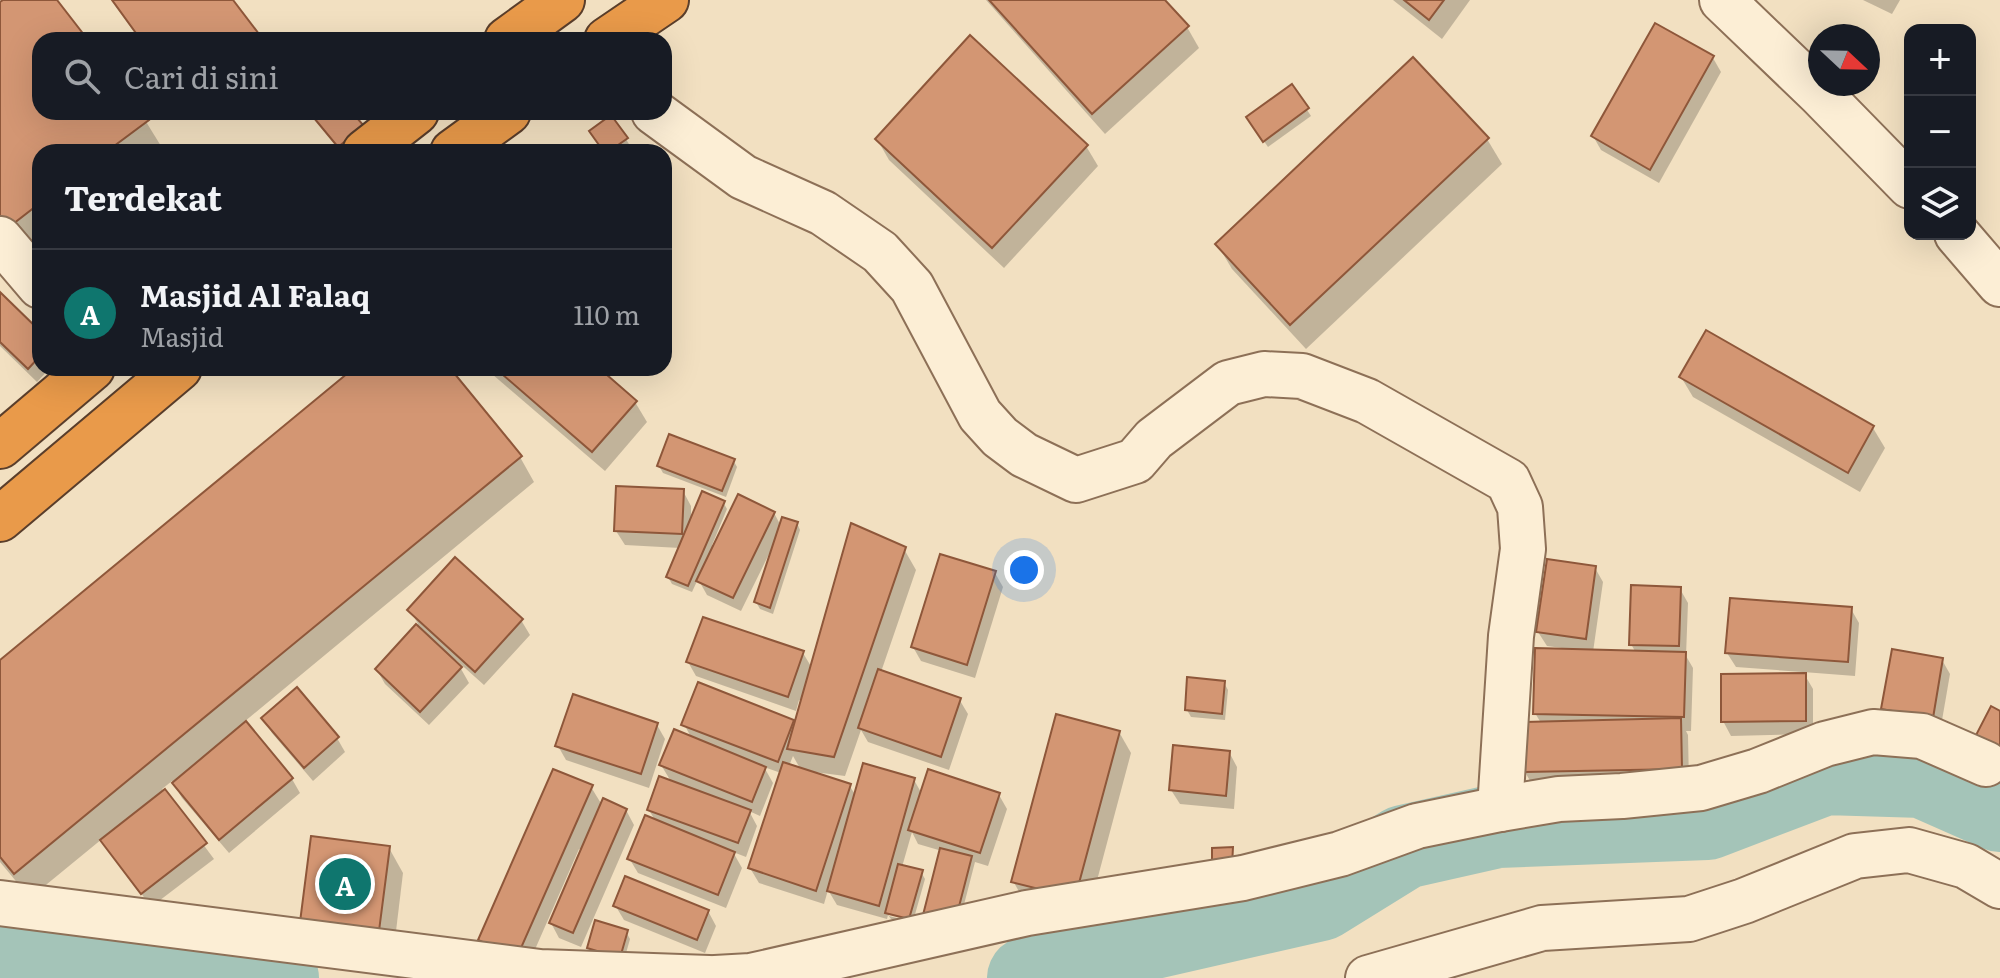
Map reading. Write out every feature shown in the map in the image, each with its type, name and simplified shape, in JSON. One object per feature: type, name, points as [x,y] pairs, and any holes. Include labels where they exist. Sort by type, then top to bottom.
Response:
[{"type":"highway","points":[[518,32],[562,0]]},
{"type":"highway","points":[[619,32],[666,0]]},
{"type":"highway","points":[[375,144],[406,120]]},
{"type":"highway","points":[[464,144],[497,120]]},
{"type":"highway","points":[[0,446],[83,376]]},
{"type":"highway","points":[[0,519],[170,376]]},
{"type":"street","points":[[1722,0],[1904,180]]},
{"type":"street","points":[[665,120],[743,177],[823,213],[880,252],[912,287],[980,415],[1000,437],[1024,455],[1076,480],[1135,461],[1154,439],[1228,383],[1264,374],[1302,376],[1367,401],[1508,481],[1520,507],[1523,549],[1511,636],[1500,809]]},
{"type":"street","points":[[0,239],[32,277]]},
{"type":"street","points":[[1962,240],[2000,284]]},
{"type":"street","points":[[0,903],[540,972],[712,978],[751,976],[1027,913],[1243,878],[1340,854],[1417,826],[1500,809],[1559,799],[1701,788],[1758,771],[1825,744],[1873,732],[1922,736],[1986,764]]},
{"type":"street","points":[[1368,978],[1542,928],[1689,919],[1744,901],[1855,856],[1909,850],[1966,866],[2000,886]]},
{"type":"building","points":[[57,0],[82,32],[32,32],[32,120],[149,120],[117,144],[32,144],[32,209],[9,227],[0,215],[0,2]]},
{"type":"building","points":[[112,0],[233,0],[257,32],[135,32]]},
{"type":"building","points":[[989,0],[1165,0],[1189,26],[1092,114]]},
{"type":"building","points":[[1404,0],[1444,0],[1429,20]]},
{"type":"building","points":[[1655,23],[1714,56],[1650,170],[1591,136]]},
{"type":"building","points":[[970,35],[1088,145],[992,248],[875,139]]},
{"type":"building","points":[[1413,57],[1489,138],[1290,325],[1215,244]]},
{"type":"building","points":[[1292,84],[1309,108],[1263,142],[1246,117]]},
{"type":"building","points":[[316,120],[359,120],[364,126],[342,144],[336,144]]},
{"type":"building","points":[[604,120],[615,120],[628,138],[619,144],[598,144],[589,131]]},
{"type":"building","points":[[0,292],[32,323],[32,365],[28,369],[0,342]]},
{"type":"building","points":[[1706,330],[1874,426],[1848,473],[1679,377]]},
{"type":"building","points":[[344,376],[457,376],[522,456],[14,874],[0,857],[0,660]]},
{"type":"building","points":[[504,376],[608,376],[637,401],[592,452]]},
{"type":"building","points":[[669,434],[735,459],[722,491],[657,466]]},
{"type":"building","points":[[616,486],[684,489],[682,534],[614,531]]},
{"type":"building","points":[[702,491],[725,501],[688,586],[666,577]]},
{"type":"building","points":[[738,494],[775,512],[733,598],[696,581]]},
{"type":"building","points":[[782,517],[798,522],[770,608],[754,602]]},
{"type":"building","points":[[851,523],[906,547],[834,757],[787,749]]},
{"type":"building","points":[[940,554],[996,571],[967,665],[911,647]]},
{"type":"building","points":[[455,557],[523,619],[475,672],[407,610]]},
{"type":"building","points":[[1547,559],[1596,566],[1586,639],[1536,632]]},
{"type":"building","points":[[1631,585],[1681,587],[1679,646],[1629,645]]},
{"type":"building","points":[[1730,598],[1852,607],[1848,662],[1725,653]]},
{"type":"building","points":[[703,617],[804,651],[788,697],[686,662]]},
{"type":"building","points":[[416,624],[462,667],[420,712],[375,669]]},
{"type":"building","points":[[1535,648],[1686,652],[1684,717],[1533,714]]},
{"type":"building","points":[[1892,649],[1943,658],[1933,718],[1881,709]]},
{"type":"building","points":[[878,669],[961,698],[941,757],[858,728]]},
{"type":"building","points":[[1806,673],[1806,721],[1721,722],[1721,674]]},
{"type":"building","points":[[1187,677],[1225,681],[1222,714],[1185,710]]},
{"type":"building","points":[[698,682],[794,720],[778,762],[681,725]]},
{"type":"building","points":[[297,687],[339,737],[304,768],[261,718]]},
{"type":"building","points":[[573,694],[658,723],[641,774],[555,746]]},
{"type":"building","points":[[1991,706],[2000,711],[2000,751],[1975,737]]},
{"type":"building","points":[[1056,714],[1120,731],[1075,898],[1011,882]]},
{"type":"building","points":[[1681,718],[1682,769],[1523,772],[1522,722]]},
{"type":"building","points":[[246,721],[293,778],[219,840],[172,783]]},
{"type":"building","points":[[674,729],[766,767],[752,802],[659,765]]},
{"type":"building","points":[[1173,745],[1230,751],[1226,796],[1169,790]]},
{"type":"building","points":[[783,762],[851,784],[816,891],[748,868]]},
{"type":"building","points":[[863,763],[915,778],[879,906],[827,891]]},
{"type":"building","points":[[553,769],[593,785],[517,957],[478,940]]},
{"type":"building","points":[[928,769],[1000,793],[980,853],[908,830]]},
{"type":"building","points":[[659,776],[751,810],[738,843],[647,810]]},
{"type":"building","points":[[165,789],[207,843],[141,894],[100,840]]},
{"type":"building","points":[[603,798],[627,809],[573,933],[549,923]]},
{"type":"building","points":[[645,815],[735,852],[718,895],[627,859]]},
{"type":"building","points":[[311,836],[390,846],[379,931],[300,922]]},
{"type":"building","points":[[1233,847],[1232,866],[1212,865],[1212,848]]},
{"type":"building","points":[[940,848],[972,856],[955,922],[923,915]]},
{"type":"building","points":[[898,864],[923,870],[909,919],[885,913]]},
{"type":"building","points":[[625,876],[709,910],[697,940],[613,906]]},
{"type":"building","points":[[595,920],[628,930],[620,958],[587,948]]},
{"type":"waterway","points":[[1029,978],[1114,946],[1320,899],[1404,847],[1497,826],[1707,818],[1825,773],[1923,776],[2000,810]]},
{"type":"waterway","points":[[0,939],[58,940],[277,978]]},
{"type":"place","name":"Masjid Al Falaq","points":[[345,884]]}]
